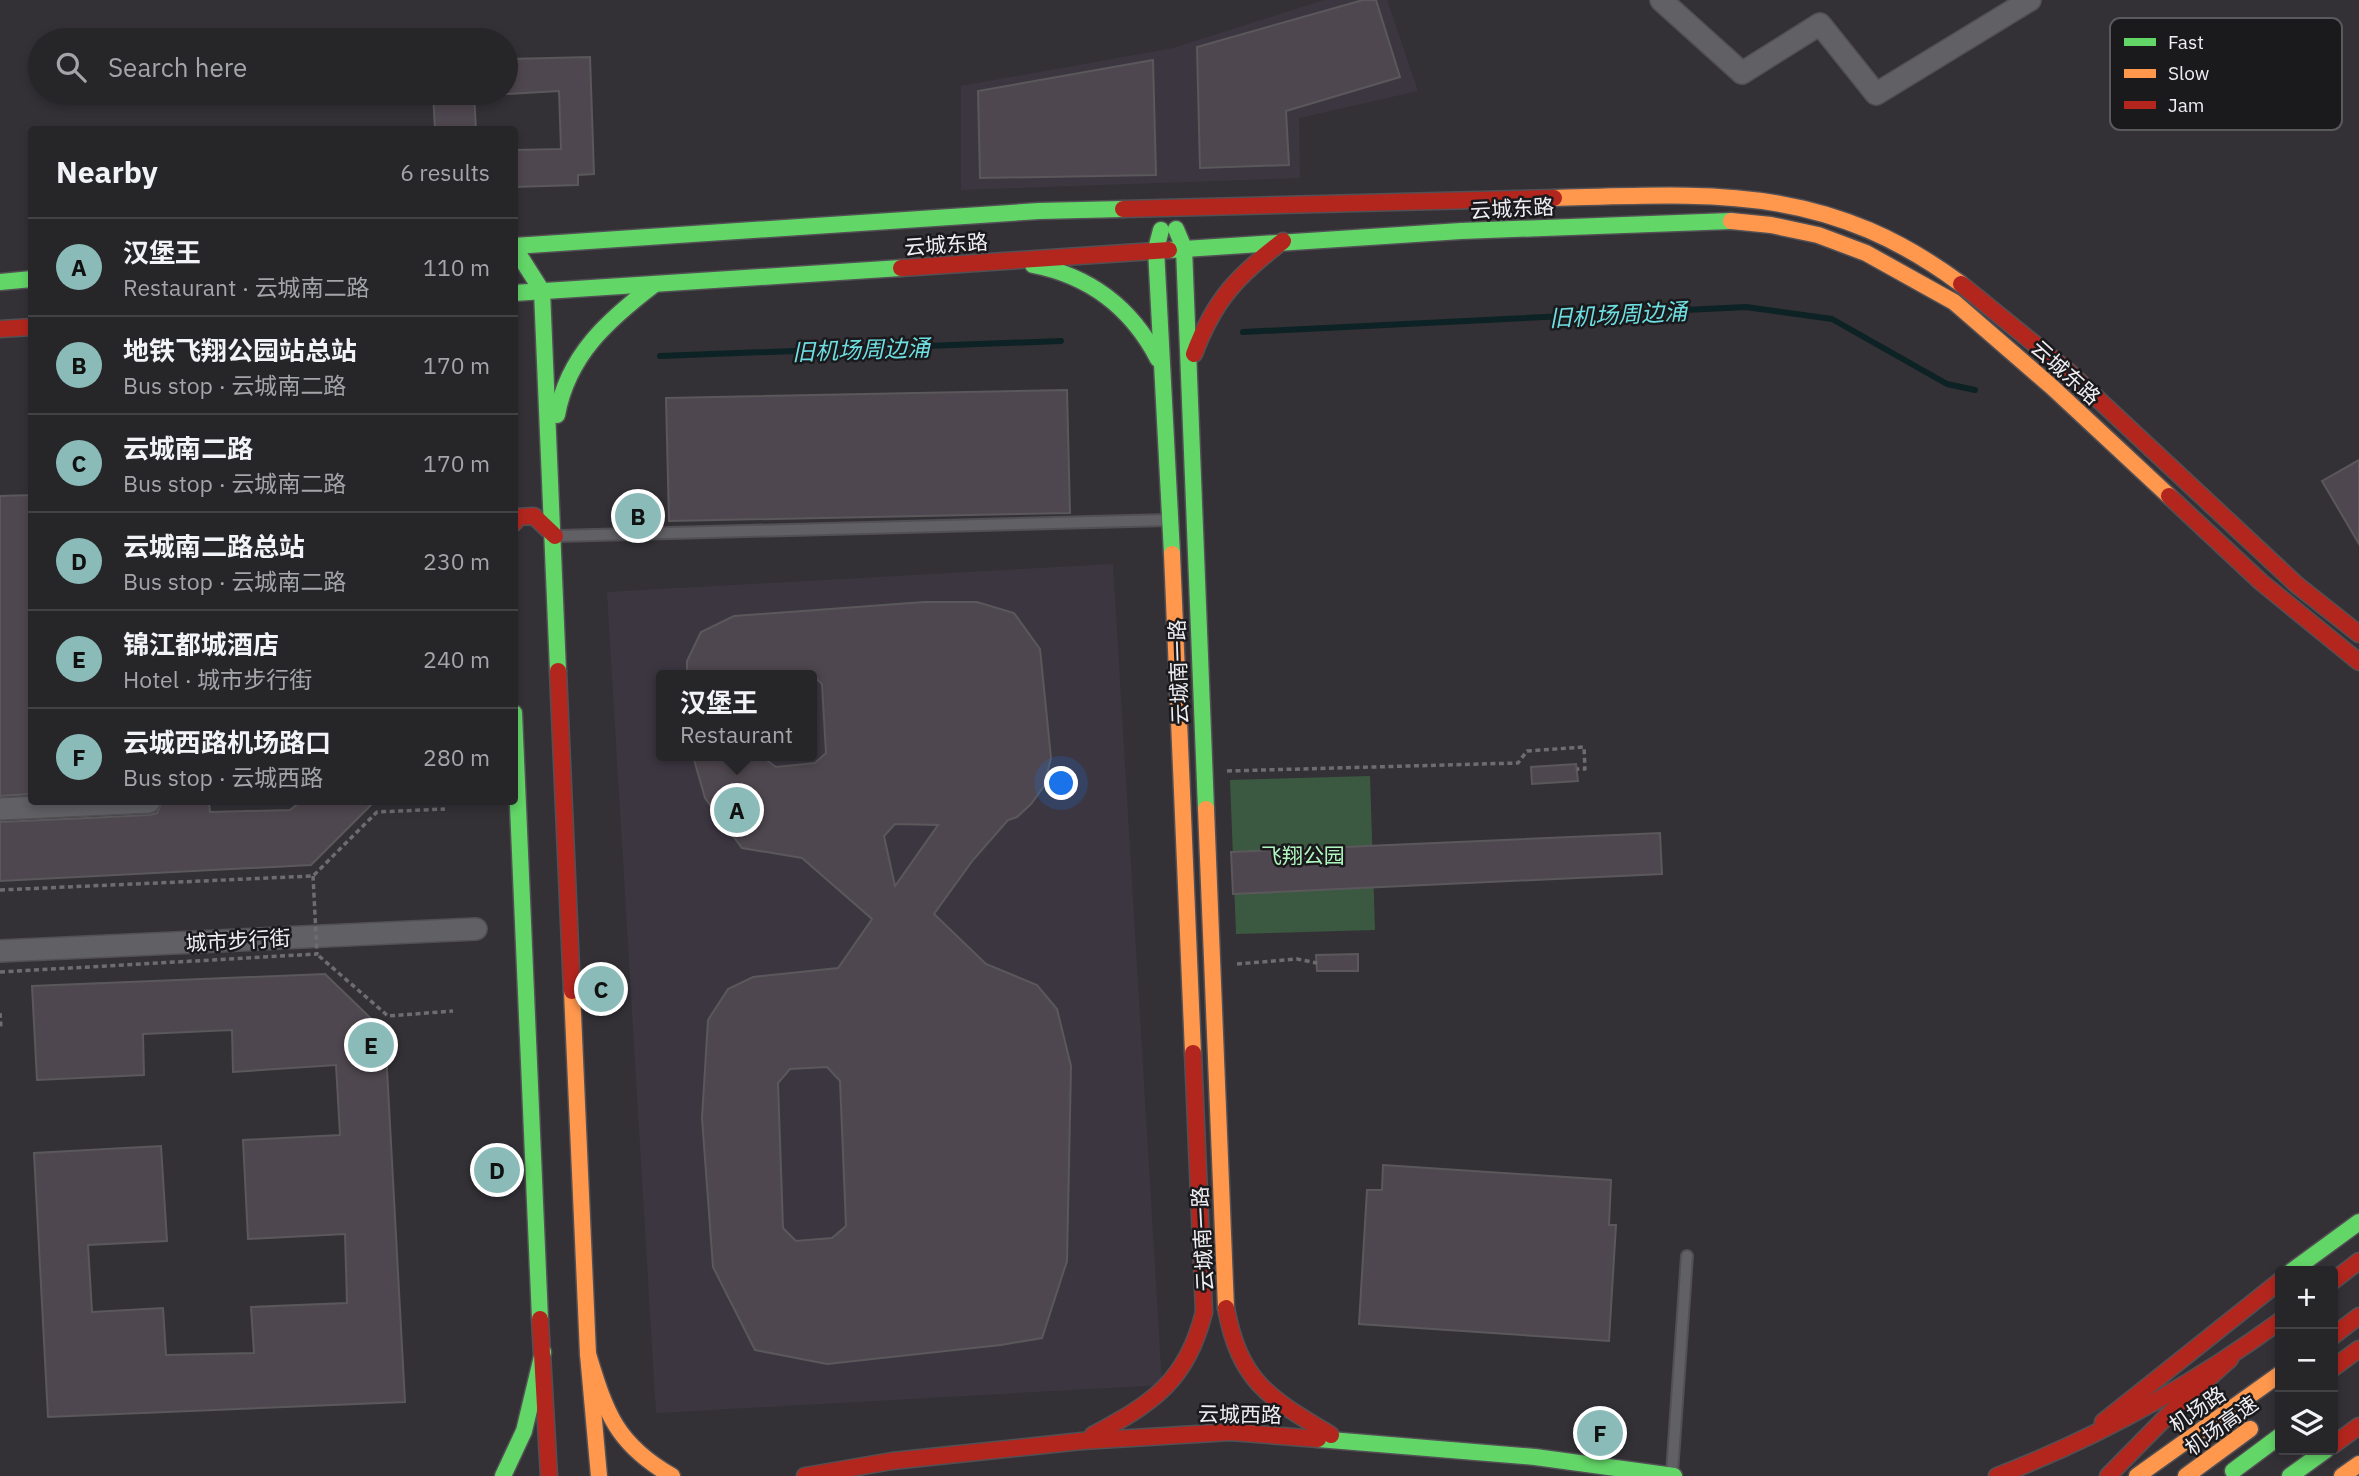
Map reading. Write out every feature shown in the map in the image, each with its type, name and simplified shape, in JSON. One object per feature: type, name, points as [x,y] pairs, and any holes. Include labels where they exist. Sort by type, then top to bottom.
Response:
[{"type":"main road","name":"云城东路","points":[[518,246],[1167,205],[1751,195],[1831,214],[1902,243],[1955,276],[1992,304],[2283,572],[2359,635]]},
{"type":"main road","name":"云城南一路","points":[[1167,205],[1184,248],[1210,966],[1229,1338],[1237,1359],[1253,1381],[1269,1396],[1336,1439]]},
{"type":"main road","points":[[1164,371],[1156,249],[1167,205]]},
{"type":"main road","points":[[1039,211],[1059,231],[1045,257]]},
{"type":"main road","name":"云城东路","points":[[518,293],[1283,241],[1644,222],[1729,221],[1771,225],[1818,235],[1866,253],[1910,275],[1972,317],[2052,387],[2261,582],[2316,630],[2359,662]]},
{"type":"main road","points":[[1188,371],[1205,319],[1218,298],[1234,279],[1283,241]]},
{"type":"main road","points":[[518,252],[542,291],[555,536],[588,1354],[599,1476]]},
{"type":"main road","points":[[1002,262],[1049,267],[1113,299],[1142,328],[1164,371]]},
{"type":"main road","points":[[0,282],[28,279]]},
{"type":"main road","points":[[552,474],[558,406],[576,360],[591,337],[611,317],[655,284]]},
{"type":"main road","points":[[0,329],[28,327]]},
{"type":"main road","name":"云城南一路","points":[[1082,1441],[1141,1410],[1171,1385],[1193,1352],[1204,1312],[1164,371]]},
{"type":"main road","points":[[518,518],[534,516],[555,536]]},
{"type":"main road","points":[[517,805],[531,1166],[549,1476]]},
{"type":"main road","points":[[2299,1266],[2359,1222]]},
{"type":"main road","points":[[2338,1277],[2359,1261]]},
{"type":"main road","points":[[2082,1439],[2182,1356],[2275,1285]]},
{"type":"main road","points":[[2338,1332],[2359,1316]]},
{"type":"main road","points":[[2108,1476],[2162,1421],[2230,1359],[2275,1325]]},
{"type":"main road","points":[[2338,1364],[2359,1349]]},
{"type":"main road","points":[[503,1476],[515,1456],[532,1413],[543,1352]]},
{"type":"main road","points":[[588,1354],[607,1416],[622,1441],[644,1461],[672,1476]]},
{"type":"main road","points":[[1997,1476],[2037,1461],[2128,1418],[2230,1359]]},
{"type":"main road","name":"机场路","points":[[2137,1476],[2275,1378]]},
{"type":"main road","name":"机场高速","points":[[2186,1476],[2259,1422]]},
{"type":"main road","points":[[2338,1441],[2359,1426]]},
{"type":"main road","name":"云城西路","points":[[805,1476],[892,1461],[1082,1441],[1231,1432],[1535,1457],[1673,1476]]},
{"type":"main road","points":[[2226,1476],[2275,1441]]},
{"type":"main road","points":[[2290,1476],[2319,1455]]},
{"type":"main road","points":[[2342,1476],[2359,1464]]},
{"type":"street","points":[[1661,0],[1742,73],[1820,24],[1876,94],[2030,0]]},
{"type":"street","points":[[0,809],[85,805]]},
{"type":"street","name":"城市步行街","points":[[0,951],[476,929]]},
{"type":"lane","points":[[555,536],[1171,520]]},
{"type":"lane","points":[[1673,1476],[1687,1256]]},
{"type":"path","points":[[1203,772],[1518,763],[1527,751],[1584,747],[1585,769],[1577,769]]},
{"type":"path","points":[[0,890],[313,876],[377,812],[445,810]]},
{"type":"path","points":[[313,876],[317,954]]},
{"type":"path","points":[[0,972],[317,954],[387,1016],[453,1011]]},
{"type":"path","points":[[1210,966],[1297,959],[1317,963]]},
{"type":"path","points":[[0,1013],[1,1028]]},
{"type":"shaded area","points":[[1324,0],[1387,0],[1418,91],[1299,118],[1300,178],[961,190],[961,86],[1173,48]]},
{"type":"shaded area","points":[[1113,564],[1162,1385],[656,1413],[607,592]]},
{"type":"green space","name":"飞翔公园","points":[[1370,776],[1375,930],[1236,934],[1230,780]]},
{"type":"building","points":[[1363,0],[1376,0],[1400,77],[1286,111],[1289,165],[1200,168],[1197,47]]},
{"type":"building","points":[[590,57],[594,174],[578,175],[578,185],[518,187],[518,150],[561,149],[559,91],[518,93],[518,59]]},
{"type":"building","points":[[1153,60],[1156,175],[980,178],[978,91]]},
{"type":"building","points":[[434,105],[475,105],[476,126],[435,126]]},
{"type":"building","points":[[1067,390],[1070,513],[669,521],[666,398]]},
{"type":"building","points":[[2359,460],[2359,544],[2322,481]]},
{"type":"building","points":[[28,495],[28,794],[0,796],[0,496]]},
{"type":"building","points":[[924,602],[977,602],[1014,613],[1040,649],[1051,758],[1044,786],[1031,804],[1017,817],[1008,820],[973,860],[934,914],[986,964],[1037,985],[1057,1009],[1071,1066],[1067,1261],[1042,1338],[827,1364],[755,1350],[713,1267],[702,1118],[708,1020],[728,989],[753,977],[838,968],[872,919],[802,858],[742,848],[705,798],[694,761],[768,761],[776,767],[815,763],[826,753],[822,684],[817,679],[817,670],[687,670],[687,661],[701,632],[734,616]],"holes":[[[895,824],[938,825],[895,886],[884,836]],[[827,1067],[840,1081],[846,1226],[832,1238],[796,1241],[783,1228],[778,1083],[790,1069]]]},
{"type":"building","points":[[1576,764],[1578,781],[1532,784],[1531,767]]},
{"type":"building","points":[[161,805],[209,805],[210,812],[290,810],[296,805],[371,805],[311,865],[0,881],[0,822],[157,813]]},
{"type":"building","name":"飞翔公园","points":[[1660,833],[1662,874],[1233,894],[1231,852]]},
{"type":"building","points":[[1358,954],[1358,971],[1317,971],[1316,955]]},
{"type":"building","points":[[325,974],[385,1032],[405,1402],[48,1417],[34,1153],[161,1146],[167,1241],[88,1245],[92,1312],[163,1308],[166,1355],[254,1353],[251,1307],[347,1303],[345,1234],[248,1239],[243,1140],[340,1135],[336,1065],[233,1072],[232,1030],[143,1034],[144,1075],[37,1080],[32,986]]},
{"type":"building","points":[[1383,1165],[1611,1180],[1609,1225],[1616,1225],[1609,1341],[1359,1324],[1367,1190],[1382,1190]]},
{"type":"waterway","name":"旧机场周边涌","points":[[1243,332],[1746,307],[1832,319],[1947,384],[1975,390]]},
{"type":"waterway","name":"旧机场周边涌","points":[[660,356],[1061,341]]},
{"type":"traffic: fast","points":[[518,246],[1039,211],[1123,209]]},
{"type":"traffic: fast","points":[[1169,250],[1461,231],[1731,221]]},
{"type":"traffic: fast","points":[[1176,229],[1184,248],[1206,809]]},
{"type":"traffic: fast","points":[[1161,230],[1156,249],[1172,554]]},
{"type":"traffic: fast","points":[[518,253],[542,291],[558,671]]},
{"type":"traffic: fast","points":[[1033,265],[1073,277],[1107,297],[1135,324],[1158,359]]},
{"type":"traffic: fast","points":[[518,293],[901,268]]},
{"type":"traffic: fast","points":[[0,282],[28,279]]},
{"type":"traffic: fast","points":[[557,415],[570,374],[592,340],[621,311],[655,284]]},
{"type":"traffic: fast","points":[[518,805],[540,1319]]},
{"type":"traffic: fast","points":[[2299,1266],[2359,1222]]},
{"type":"traffic: fast","points":[[503,1476],[524,1431],[543,1352]]},
{"type":"traffic: fast","points":[[1318,1439],[1535,1457],[1674,1476]]},
{"type":"traffic: fast","points":[[2233,1471],[2275,1440]]},
{"type":"traffic: fast","points":[[2290,1476],[2319,1455]]},
{"type":"traffic: slow","points":[[1554,198],[1717,197],[1814,211],[1862,227],[1911,251],[1961,284]]},
{"type":"traffic: slow","points":[[1731,221],[1771,225],[1818,235],[1866,253],[1954,302],[2052,387],[2169,496]]},
{"type":"traffic: slow","points":[[1172,554],[1193,1053]]},
{"type":"traffic: slow","points":[[1206,809],[1226,1308]]},
{"type":"traffic: slow","points":[[572,991],[588,1354],[599,1476]]},
{"type":"traffic: slow","points":[[588,1354],[601,1393],[616,1425],[638,1452],[672,1476]]},
{"type":"traffic: slow","points":[[2137,1476],[2275,1378]]},
{"type":"traffic: slow","points":[[2186,1476],[2250,1429]]},
{"type":"traffic: slow","points":[[2342,1476],[2359,1464]]},
{"type":"traffic: jam","points":[[1123,209],[1554,198]]},
{"type":"traffic: jam","points":[[1194,354],[1210,318],[1229,290],[1253,265],[1283,241]]},
{"type":"traffic: jam","points":[[901,268],[1169,250]]},
{"type":"traffic: jam","points":[[1961,284],[2069,372],[2297,585],[2359,634]]},
{"type":"traffic: jam","points":[[0,329],[28,327]]},
{"type":"traffic: jam","points":[[2169,496],[2261,582],[2359,662]]},
{"type":"traffic: jam","points":[[518,517],[534,516],[555,536]]},
{"type":"traffic: jam","points":[[558,671],[572,991]]},
{"type":"traffic: jam","points":[[1193,1053],[1204,1312]]},
{"type":"traffic: jam","points":[[2338,1277],[2359,1261]]},
{"type":"traffic: jam","points":[[2103,1422],[2275,1285]]},
{"type":"traffic: jam","points":[[1226,1308],[1240,1354],[1261,1386],[1291,1410],[1331,1435]]},
{"type":"traffic: jam","points":[[1093,1435],[1133,1412],[1165,1387],[1188,1356],[1204,1312]]},
{"type":"traffic: jam","points":[[2338,1332],[2359,1316]]},
{"type":"traffic: jam","points":[[540,1319],[549,1476]]},
{"type":"traffic: jam","points":[[1997,1476],[2072,1444],[2144,1408],[2213,1367],[2275,1324]]},
{"type":"traffic: jam","points":[[2338,1364],[2359,1349]]},
{"type":"traffic: jam","points":[[2108,1476],[2171,1412],[2230,1359]]},
{"type":"traffic: jam","points":[[2338,1441],[2359,1426]]},
{"type":"traffic: jam","points":[[805,1476],[892,1461],[1082,1441],[1231,1432],[1318,1439]]},
{"type":"place","name":"地铁飞翔公园站总站","points":[[638,516]]},
{"type":"place","name":"汉堡王","points":[[737,810]]},
{"type":"place","name":"云城南二路","points":[[601,989]]},
{"type":"place","name":"锦江都城酒店","points":[[371,1045]]},
{"type":"place","name":"云城南二路总站","points":[[497,1170]]},
{"type":"place","name":"云城西路机场路口","points":[[1600,1433]]}]
